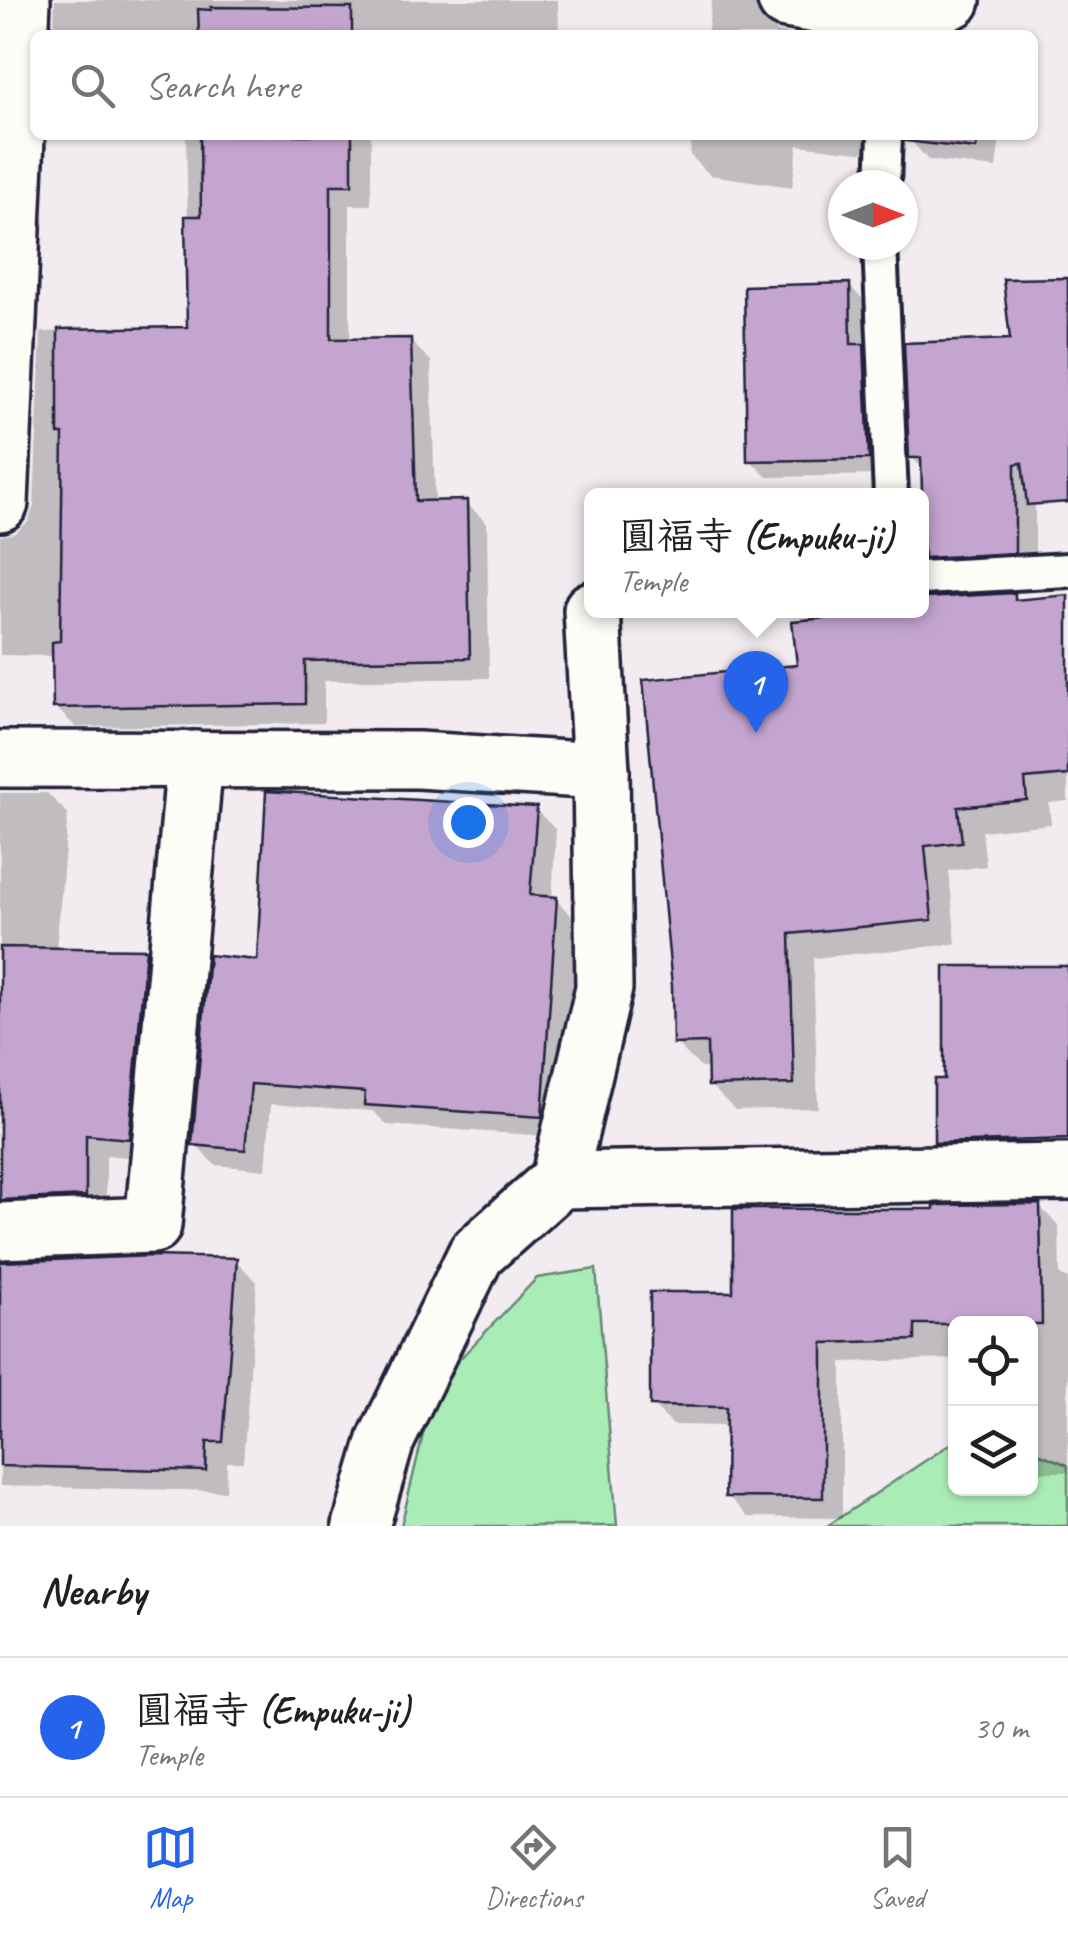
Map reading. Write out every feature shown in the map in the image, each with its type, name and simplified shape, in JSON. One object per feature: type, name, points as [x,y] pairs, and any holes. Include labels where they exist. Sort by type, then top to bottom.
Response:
[{"type":"street","points":[[0,503],[6,217],[22,0]]},
{"type":"street","points":[[786,0],[890,27],[952,0]]},
{"type":"street","points":[[361,1526],[386,1440],[476,1254],[559,1180],[604,988],[601,771],[592,618]]},
{"type":"street","points":[[0,759],[418,760],[601,771]]},
{"type":"street","points":[[0,1231],[153,1226],[195,759]]},
{"type":"street","points":[[559,1180],[1068,1172]]},
{"type":"lane","points":[[884,170],[885,140]]},
{"type":"lane","points":[[881,260],[891,488]]},
{"type":"lane","points":[[929,578],[1068,570]]},
{"type":"green space","points":[[596,1269],[617,1526],[401,1526],[435,1385],[537,1278]]},
{"type":"green space","points":[[948,1446],[948,1496],[1038,1496],[1038,1453],[1068,1465],[1068,1526],[827,1526]]},
{"type":"building","points":[[352,8],[352,30],[199,30],[198,9]]},
{"type":"building","points":[[200,140],[352,140],[352,185],[331,185],[331,339],[411,338],[416,501],[467,500],[470,658],[305,661],[305,704],[53,708],[52,642],[60,641],[63,434],[58,434],[58,329],[187,327],[185,216],[201,216]]},
{"type":"building","points":[[905,140],[977,140],[976,149]]},
{"type":"building","points":[[1068,278],[1068,502],[1027,505],[1022,463],[1015,464],[1015,553],[929,558],[929,488],[922,488],[921,458],[909,458],[904,343],[1010,339],[1003,279]]},
{"type":"building","points":[[850,283],[851,344],[864,344],[869,459],[747,461],[744,286]]},
{"type":"building","points":[[1015,593],[1015,600],[1068,595],[1068,775],[1025,779],[1027,800],[958,807],[962,842],[925,846],[932,920],[790,934],[794,1084],[708,1086],[707,1043],[673,1044],[672,986],[643,680],[797,665],[792,621],[929,618],[929,598]]},
{"type":"building","points":[[266,791],[537,807],[530,895],[557,897],[542,1117],[364,1105],[365,1092],[251,1084],[245,1150],[192,1145],[209,955],[257,960]]},
{"type":"building","points":[[0,947],[146,949],[129,1139],[86,1135],[86,1196],[0,1200]]},
{"type":"building","points":[[944,966],[1068,966],[1068,1139],[934,1143],[934,1079],[944,1079]]},
{"type":"building","points":[[1040,1204],[1042,1324],[1038,1324],[1038,1316],[948,1316],[948,1324],[915,1324],[915,1340],[823,1343],[823,1498],[725,1497],[726,1407],[650,1406],[650,1292],[733,1292],[733,1209],[934,1209],[934,1205]]},
{"type":"building","points":[[152,1256],[237,1258],[223,1442],[207,1442],[206,1471],[0,1466],[0,1262]]},
{"type":"place","name":"圓福寺 (Empuku-ji)","points":[[756,733]]}]
